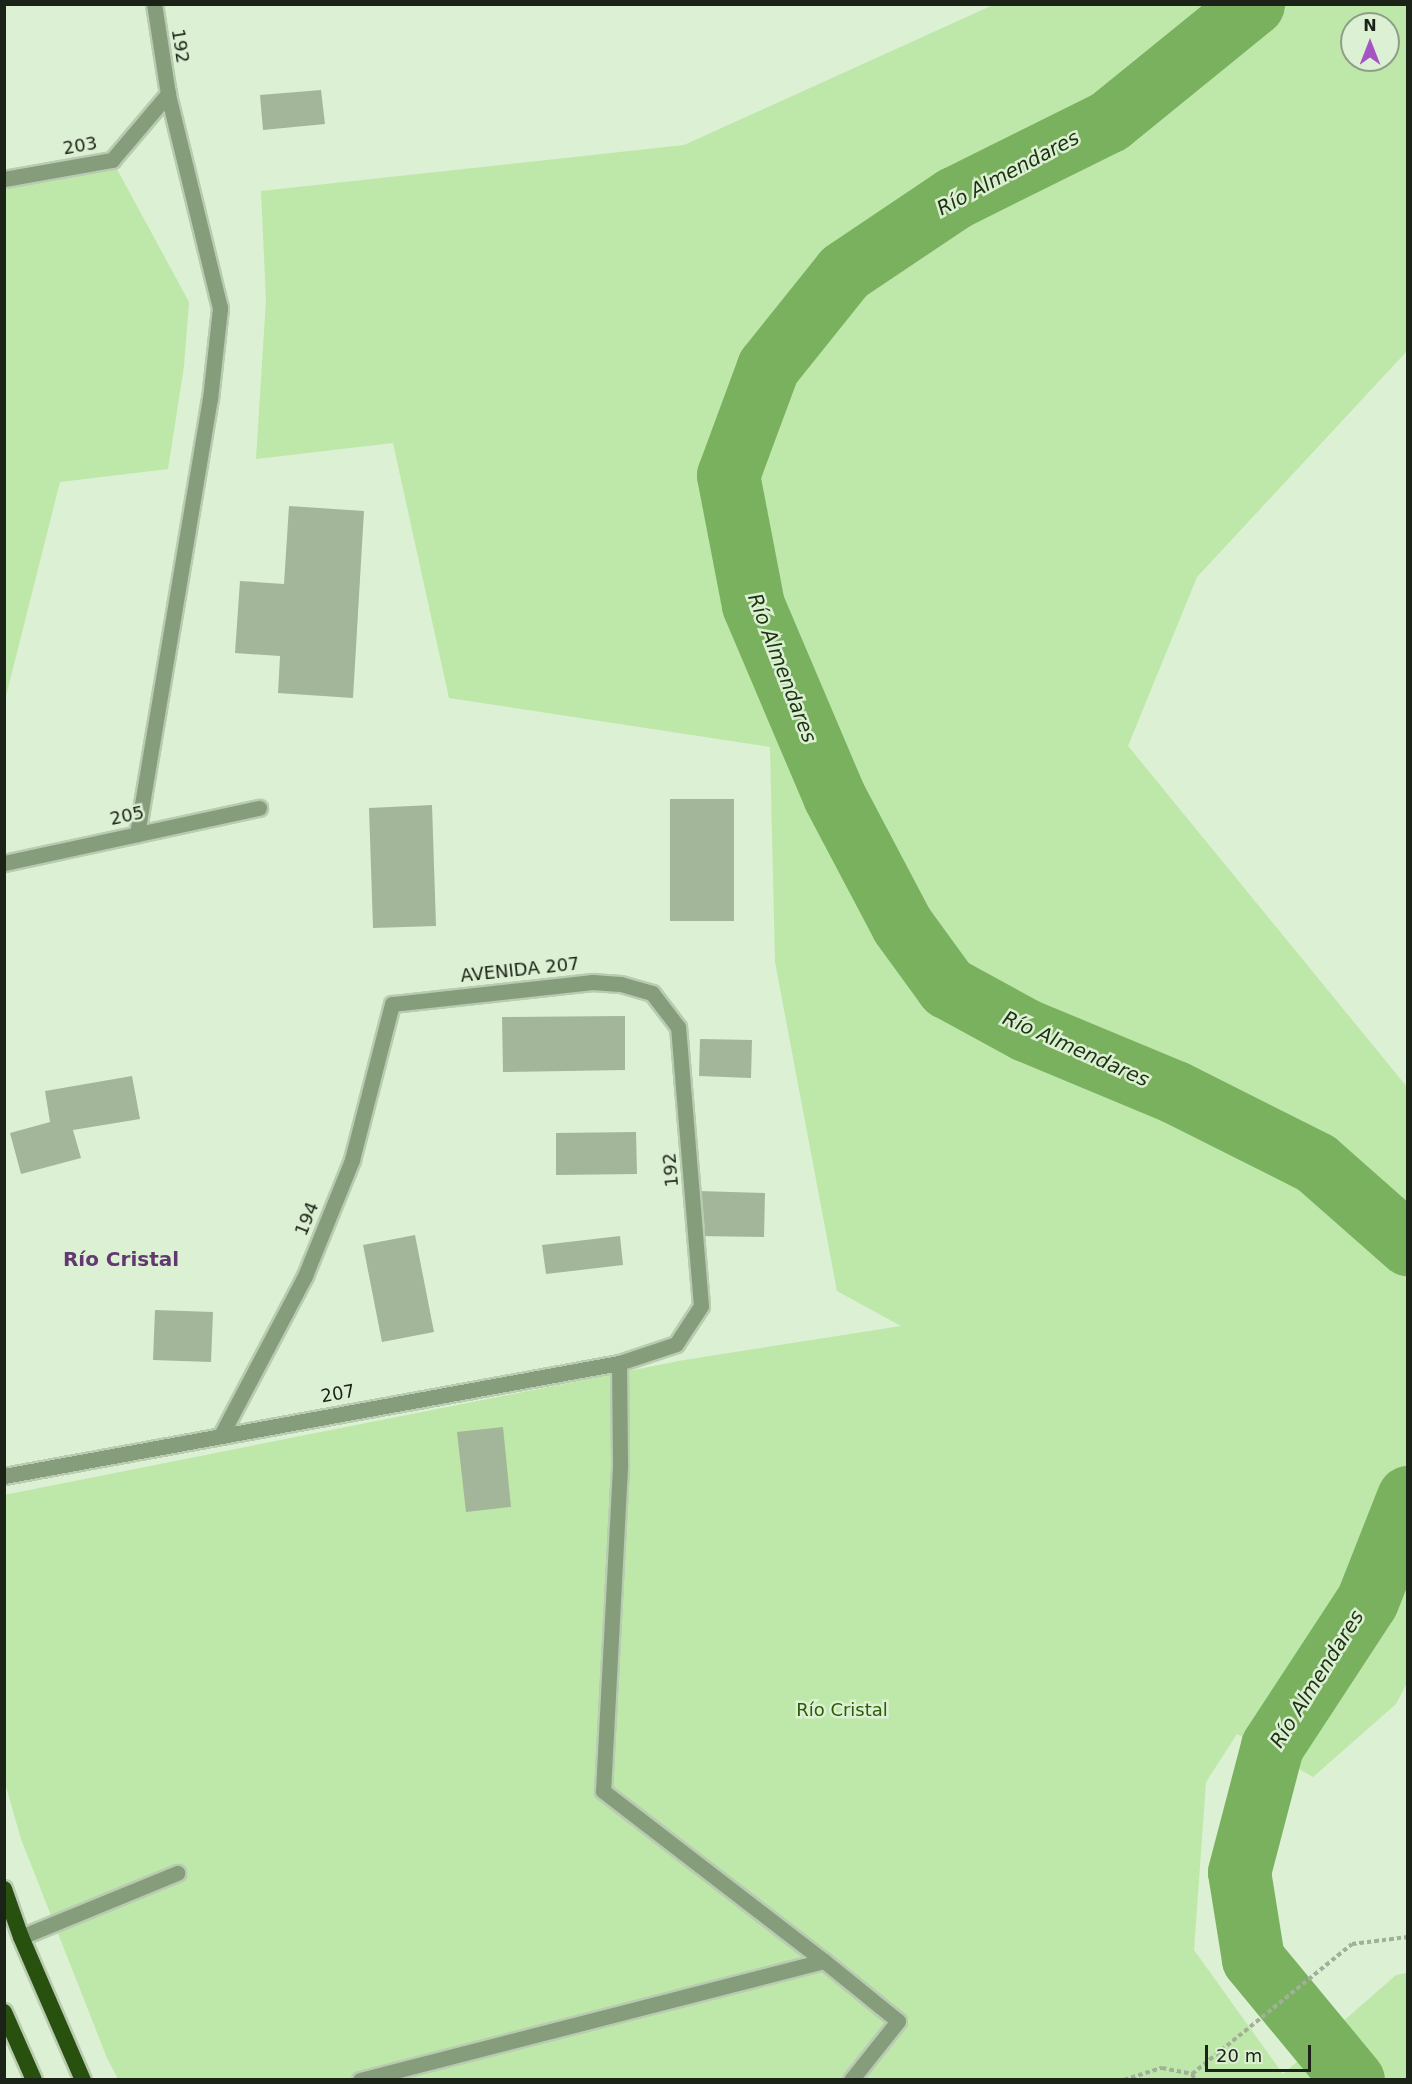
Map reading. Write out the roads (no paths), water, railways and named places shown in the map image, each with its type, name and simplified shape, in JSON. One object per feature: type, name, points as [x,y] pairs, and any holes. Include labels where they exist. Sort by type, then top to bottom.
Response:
[{"type":"highway","points":[[4,1889],[21,1937],[83,2079]]},
{"type":"highway","points":[[4,2012],[34,2079]]},
{"type":"street","name":"192","points":[[137,834],[210,399],[220,308],[168,94],[154,4]]},
{"type":"street","name":"203","points":[[4,179],[112,160],[168,94]]},
{"type":"street","name":"205","points":[[4,863],[259,808]]},
{"type":"street","name":"AVENIDA 207","points":[[392,1004],[592,982],[620,984],[652,993]]},
{"type":"street","name":"192","points":[[652,993],[678,1027],[701,1306],[676,1344]]},
{"type":"street","name":"194","points":[[221,1434],[305,1276],[352,1160],[392,1004]]},
{"type":"street","name":"207","points":[[4,1476],[221,1434],[619,1363],[676,1344]]},
{"type":"street","points":[[619,1363],[620,1467],[603,1791],[824,1961],[898,2021],[851,2079]]},
{"type":"street","points":[[21,1937],[177,1873]]},
{"type":"street","points":[[360,2079],[824,1961]]},
{"type":"waterway","name":"Río Almendares","points":[[1253,4],[1109,121],[954,198],[844,272],[768,367],[728,475],[753,605],[834,796],[902,925],[947,987],[1026,1030],[1175,1092],[1316,1163],[1408,1244]]},
{"type":"waterway","name":"Río Almendares","points":[[1353,2080],[1253,1959],[1239,1872],[1272,1746],[1367,1601],[1408,1497]]},
{"type":"district","name":"Río Cristal","points":[[121,1259]]}]
